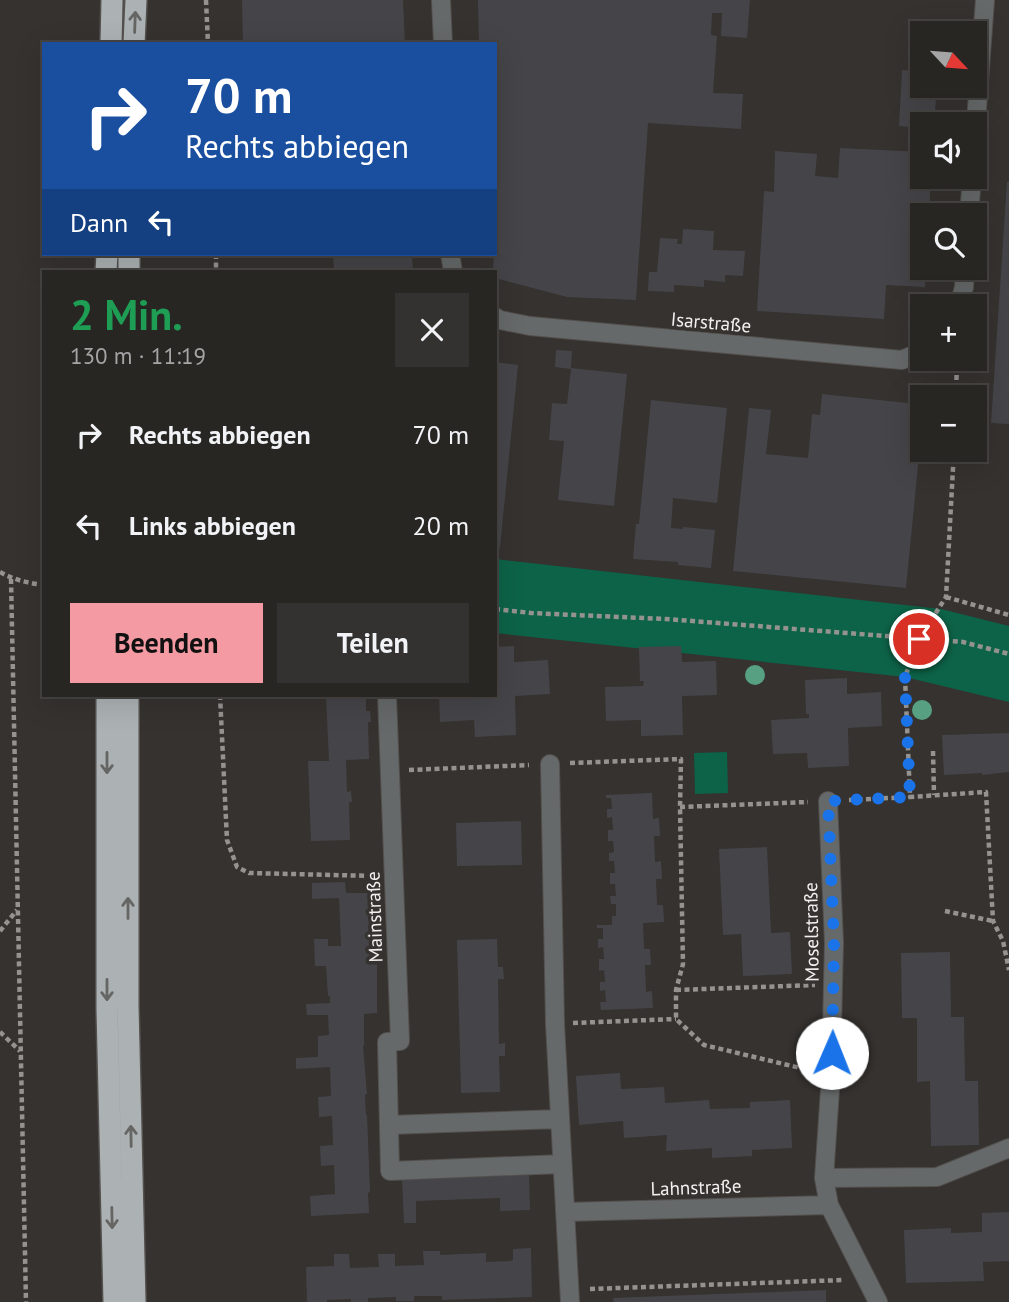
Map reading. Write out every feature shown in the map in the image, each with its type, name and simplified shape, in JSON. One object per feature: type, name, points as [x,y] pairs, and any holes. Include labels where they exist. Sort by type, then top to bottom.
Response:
[{"type":"highway","points":[[111,42],[112,0]]},
{"type":"highway","points":[[134,42],[136,0]]},
{"type":"highway","points":[[107,697],[108,1023],[114,1302]]},
{"type":"highway","points":[[128,697],[128,1006],[135,1302]]},
{"type":"street","points":[[441,0],[443,42]]},
{"type":"street","points":[[977,112],[985,0]]},
{"type":"street","name":"Isarstraße","points":[[497,318],[530,326],[902,360],[910,356]]},
{"type":"street","name":"Mainstraße","points":[[387,697],[400,1041],[387,1042],[390,1171],[562,1164]]},
{"type":"street","points":[[550,764],[555,1024],[570,1302]]},
{"type":"street","name":"Moselstraße","points":[[828,801],[834,943],[831,1075],[824,1178],[829,1205],[878,1302]]},
{"type":"street","points":[[389,1125],[560,1119]]},
{"type":"street","points":[[824,1178],[937,1177],[1009,1148]]},
{"type":"street","name":"Lahnstraße","points":[[565,1212],[829,1205]]},
{"type":"path","points":[[206,0],[208,42]]},
{"type":"path","points":[[910,797],[905,677],[919,639],[946,597],[953,462]]},
{"type":"path","points":[[0,572],[11,579],[42,585]]},
{"type":"path","points":[[11,579],[26,1302]]},
{"type":"path","points":[[946,597],[1009,615]]},
{"type":"path","points":[[497,609],[666,619],[963,642],[1009,654]]},
{"type":"path","points":[[220,697],[227,840],[237,867],[249,873],[394,876]]},
{"type":"path","points":[[933,751],[934,796]]},
{"type":"path","points":[[390,771],[681,759],[683,964],[676,990],[676,1019]]},
{"type":"path","points":[[680,807],[986,792],[993,921],[1003,941],[1009,971]]},
{"type":"path","points":[[0,931],[17,909]]},
{"type":"path","points":[[945,911],[993,921]]},
{"type":"path","points":[[676,990],[833,984]]},
{"type":"path","points":[[555,1024],[676,1019],[704,1045],[831,1075]]},
{"type":"path","points":[[0,1032],[20,1051]]},
{"type":"path","points":[[589,1289],[835,1280]]},
{"type":"green space","points":[[497,559],[941,609],[1009,626],[1009,702],[905,677],[497,633]]},
{"type":"green space","points":[[727,752],[728,793],[695,794],[694,753]]},
{"type":"building","points":[[242,0],[403,0],[405,42],[243,42]]},
{"type":"building","points":[[478,0],[750,0],[747,38],[721,36],[722,13],[712,13],[711,35],[717,36],[713,93],[743,94],[741,129],[648,123],[636,300],[567,297],[497,279],[497,270],[493,270],[494,256],[497,256],[497,42],[479,42]]},
{"type":"building","points":[[902,70],[910,71],[910,98],[936,98],[935,112],[910,112],[910,127],[899,126]]},
{"type":"building","points":[[840,148],[910,151],[910,189],[930,189],[930,203],[910,203],[910,280],[925,280],[925,287],[886,285],[884,319],[757,311],[764,191],[774,192],[775,151],[817,154],[815,176],[838,178]]},
{"type":"building","points":[[1009,182],[1009,424],[991,423]]},
{"type":"building","points":[[683,229],[714,231],[713,250],[745,251],[743,276],[725,275],[725,282],[704,280],[704,287],[674,285],[674,292],[648,291],[649,272],[657,272],[660,238],[678,239],[677,244],[682,244]]},
{"type":"building","points":[[333,256],[412,256],[413,270],[334,270]]},
{"type":"building","points":[[556,350],[572,351],[571,368],[627,374],[614,506],[558,500],[564,441],[549,440],[552,403],[567,404],[571,369],[555,367]]},
{"type":"building","points":[[497,362],[518,365],[500,548],[497,547]]},
{"type":"building","points":[[822,394],[910,403],[910,462],[918,462],[906,588],[733,571],[749,408],[771,410],[766,454],[808,458],[812,414],[820,415]]},
{"type":"building","points":[[651,400],[727,408],[717,503],[673,498],[671,528],[715,530],[711,568],[678,565],[678,562],[633,559]]},
{"type":"building","points":[[514,646],[514,662],[548,660],[550,694],[515,696],[516,735],[475,737],[474,720],[440,722],[439,697],[497,697],[497,647]]},
{"type":"building","points":[[681,646],[682,662],[716,661],[717,695],[682,696],[683,735],[641,736],[641,720],[606,721],[605,687],[643,686],[644,681],[640,681],[639,647]]},
{"type":"building","points":[[847,678],[847,694],[881,692],[882,726],[848,728],[849,766],[808,768],[807,753],[773,754],[771,720],[809,718],[809,714],[806,714],[805,680]]},
{"type":"building","points":[[326,697],[366,697],[366,711],[370,711],[371,722],[368,722],[369,759],[346,760],[347,792],[351,791],[352,802],[349,802],[350,840],[311,841],[308,761],[329,761]]},
{"type":"building","points":[[1009,733],[1009,772],[944,775],[942,735]]},
{"type":"building","points":[[652,793],[653,819],[659,818],[660,836],[654,836],[655,862],[661,861],[662,879],[656,879],[657,905],[663,905],[664,922],[643,923],[644,949],[650,949],[651,965],[645,965],[646,992],[652,991],[653,1008],[601,1010],[600,1002],[606,1002],[605,990],[600,991],[600,982],[605,982],[604,970],[599,971],[599,959],[604,959],[603,947],[598,948],[598,939],[603,939],[603,928],[597,928],[597,925],[612,925],[612,916],[616,916],[616,904],[611,904],[610,896],[616,896],[615,884],[610,884],[610,873],[615,873],[614,861],[609,861],[609,853],[614,852],[613,841],[608,841],[608,830],[613,830],[612,817],[607,818],[607,809],[612,809],[611,798],[606,798],[606,795]]},
{"type":"building","points":[[521,821],[522,865],[457,866],[456,823]]},
{"type":"building","points":[[767,847],[771,933],[790,932],[792,974],[743,976],[741,934],[723,935],[719,849]]},
{"type":"building","points":[[345,882],[346,893],[374,893],[377,1013],[364,1014],[363,1046],[367,1094],[369,1213],[311,1216],[310,1196],[335,1194],[334,1165],[321,1166],[320,1146],[333,1145],[332,1116],[319,1117],[318,1097],[331,1096],[330,1067],[296,1069],[296,1058],[318,1057],[318,1036],[329,1035],[328,1015],[307,1015],[306,1004],[330,1003],[326,966],[315,966],[314,939],[328,939],[328,946],[341,946],[339,898],[312,899],[312,883]]},
{"type":"building","points":[[497,939],[498,967],[503,967],[504,979],[498,979],[499,1044],[505,1043],[505,1056],[499,1056],[500,1092],[461,1093],[457,940]]},
{"type":"building","points":[[950,952],[951,1017],[964,1017],[965,1081],[978,1081],[979,1145],[931,1146],[930,1081],[917,1082],[917,1018],[902,1018],[901,953]]},
{"type":"building","points":[[620,1073],[621,1089],[664,1087],[665,1103],[709,1100],[710,1109],[750,1108],[750,1102],[790,1100],[792,1148],[752,1150],[752,1156],[712,1158],[712,1148],[666,1151],[667,1135],[624,1138],[623,1121],[579,1125],[576,1076]]},
{"type":"building","points":[[529,1175],[530,1210],[500,1211],[500,1198],[416,1201],[416,1223],[404,1223],[402,1180]]},
{"type":"building","points":[[1009,1212],[1009,1261],[983,1262],[984,1281],[906,1283],[904,1230],[951,1228],[951,1233],[982,1232],[982,1213]]},
{"type":"building","points":[[531,1248],[532,1297],[442,1300],[442,1296],[414,1296],[414,1301],[396,1301],[396,1297],[368,1298],[368,1302],[351,1302],[351,1299],[307,1302],[306,1267],[334,1266],[334,1254],[349,1254],[350,1268],[379,1267],[378,1254],[395,1254],[395,1266],[424,1265],[423,1251],[440,1251],[440,1255],[486,1253],[486,1262],[510,1261],[513,1260],[513,1249]]},
{"type":"building","points":[[826,1290],[826,1302],[614,1302],[613,1298]]},
{"type":"route","points":[[832,1053],[834,943],[828,801],[910,797],[905,677],[919,639]]}]
